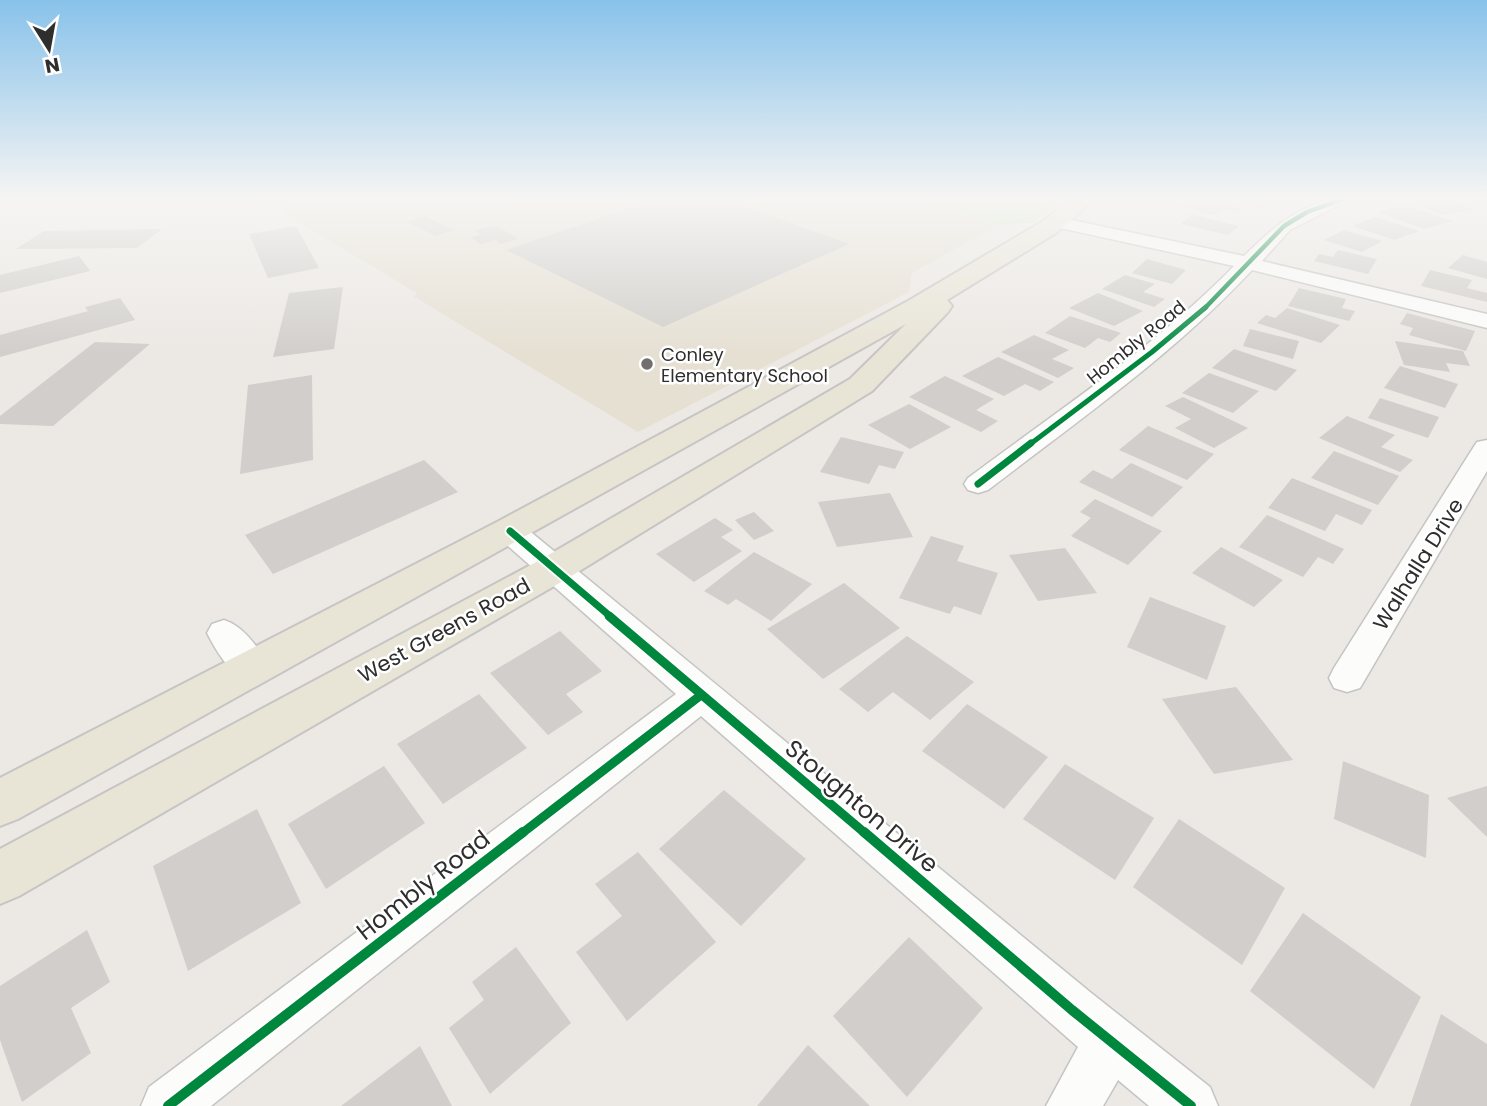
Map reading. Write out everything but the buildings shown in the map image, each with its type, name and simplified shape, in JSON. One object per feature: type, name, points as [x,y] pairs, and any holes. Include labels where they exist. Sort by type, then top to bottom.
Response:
[{"type":"main road","name":"West Greens Road","points":[[0,803],[510,531],[966,277],[1008,251]]},
{"type":"main road","name":"West Greens Road","points":[[0,878],[554,569],[861,385],[966,277]]},
{"type":"street","points":[[1205,251],[1487,321]]},
{"type":"street","name":"Hombly Road","points":[[978,484],[1152,352],[1209,304],[1261,251]]},
{"type":"street","name":"Walhalla Drive","points":[[1347,678],[1487,448]]},
{"type":"street","name":"Stoughton Drive","points":[[510,531],[1062,1001],[1191,1106]]},
{"type":"street","points":[[225,633],[253,668]]},
{"type":"street","name":"Hombly Road","points":[[168,1106],[701,695]]},
{"type":"street","points":[[1073,1106],[1112,1040]]},
{"type":"shaded area","name":"Conley Elementary School","points":[[346,251],[952,251],[912,273],[909,292],[638,432],[413,296],[418,294]]},
{"type":"cycle path","points":[[978,484],[1152,352],[1209,304],[1260,251]]},
{"type":"cycle path","points":[[510,531],[1072,1010],[1191,1106]]},
{"type":"cycle path","points":[[168,1106],[701,695]]},
{"type":"place","name":"Conley Elementary School","points":[[647,364]]}]
